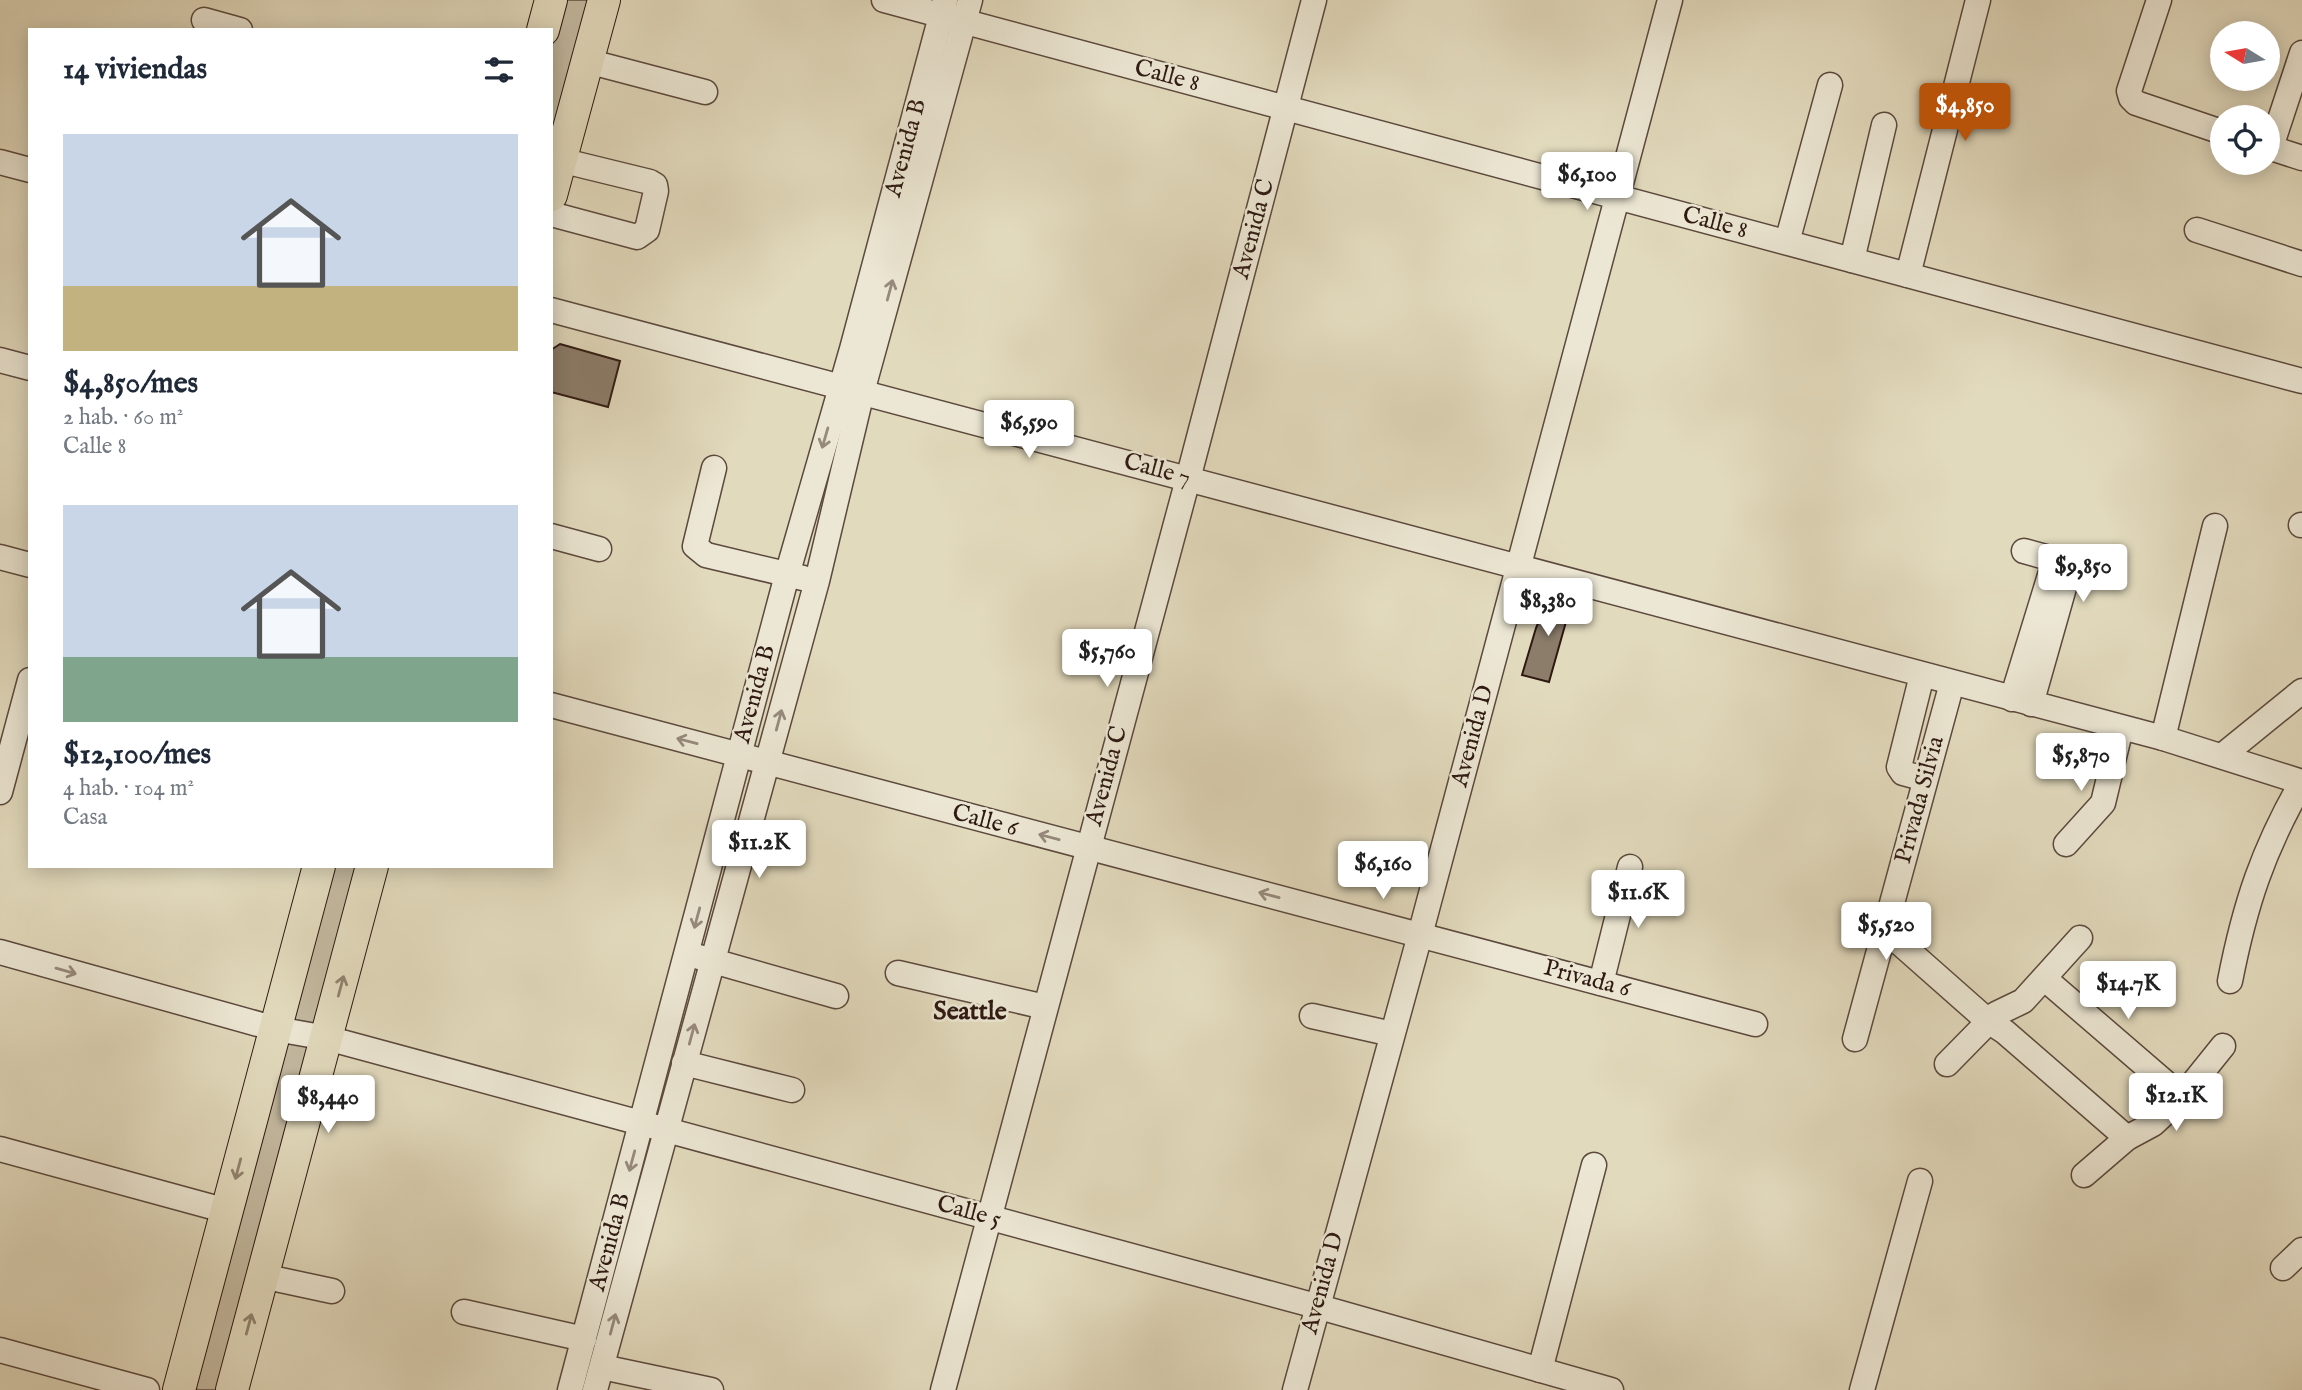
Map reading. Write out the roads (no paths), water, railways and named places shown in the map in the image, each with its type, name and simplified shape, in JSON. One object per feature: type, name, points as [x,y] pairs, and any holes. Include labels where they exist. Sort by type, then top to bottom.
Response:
[{"type":"main road","points":[[544,28],[551,0]]},
{"type":"main road","points":[[553,188],[604,0]]},
{"type":"main road","points":[[179,1390],[318,868]]},
{"type":"main road","points":[[232,1390],[371,868]]},
{"type":"street","name":"Calle 8","points":[[884,0],[955,9],[1286,108],[2302,381]]},
{"type":"street","name":"Avenida C","points":[[943,1390],[1314,0]]},
{"type":"street","name":"Avenida D","points":[[1295,1390],[1671,0]]},
{"type":"street","points":[[1908,275],[1978,0]]},
{"type":"street","points":[[2159,0],[2129,91],[2131,98],[2136,103],[2210,128]]},
{"type":"street","name":"Avenida B","points":[[598,1379],[642,1124],[787,575],[851,389],[955,9]]},
{"type":"street","points":[[205,17],[235,28]]},
{"type":"street","points":[[2280,116],[2302,53]]},
{"type":"street","points":[[587,61],[705,92]]},
{"type":"street","points":[[1787,242],[1830,85]]},
{"type":"street","points":[[1853,260],[1884,125]]},
{"type":"street","points":[[2280,151],[2302,158]]},
{"type":"street","points":[[553,215],[638,237],[646,230],[656,191],[650,182],[561,160]]},
{"type":"street","points":[[0,162],[28,169]]},
{"type":"street","points":[[2197,230],[2302,264]]},
{"type":"street","name":"Calle 7","points":[[553,311],[2162,738],[2302,782]]},
{"type":"street","points":[[0,360],[28,367]]},
{"type":"street","name":"Avenida B","points":[[570,1390],[584,1339],[615,1272],[666,1131],[817,581],[851,389]]},
{"type":"street","points":[[713,468],[695,546],[706,555],[817,581]]},
{"type":"street","points":[[2162,738],[2215,526]]},
{"type":"street","points":[[553,537],[599,549]]},
{"type":"street","points":[[2024,551],[2097,571]]},
{"type":"street","points":[[0,557],[28,564]]},
{"type":"street","points":[[2021,701],[2063,561]]},
{"type":"street","points":[[1922,675],[1899,767],[1903,773],[1926,779]]},
{"type":"street","name":"Privada Silvia","points":[[1855,1038],[1952,683]]},
{"type":"street","points":[[0,792],[13,761],[28,690]]},
{"type":"street","points":[[2222,756],[2302,691]]},
{"type":"street","name":"Calle 6","points":[[553,706],[1420,934]]},
{"type":"street","points":[[2066,844],[2103,803],[2120,727]]},
{"type":"street","points":[[2230,981],[2241,925],[2258,870],[2281,818],[2302,782]]},
{"type":"street","points":[[1601,983],[1630,867]]},
{"type":"street","points":[[1887,921],[2127,1138]]},
{"type":"street","name":"Privada 6","points":[[1420,934],[1755,1024]]},
{"type":"street","points":[[1947,1065],[2023,1001],[2080,938]]},
{"type":"street","name":"Calle 5","points":[[0,952],[276,1029],[327,1038],[1317,1306],[1611,1390]]},
{"type":"street","points":[[687,954],[836,996]]},
{"type":"street","points":[[898,972],[1045,1007]]},
{"type":"street","points":[[2045,979],[2182,1097]]},
{"type":"street","points":[[1312,1016],[1392,1034]]},
{"type":"street","points":[[2084,1175],[2127,1138],[2152,1124],[2182,1097],[2223,1046]]},
{"type":"street","points":[[684,1063],[792,1090]]},
{"type":"street","points":[[0,1149],[227,1210]]},
{"type":"street","points":[[1540,1370],[1594,1165]]},
{"type":"street","points":[[1862,1390],[1920,1181]]},
{"type":"street","points":[[2283,1268],[2302,1250]]},
{"type":"street","points":[[262,1276],[331,1291]]},
{"type":"street","points":[[464,1312],[584,1339]]},
{"type":"street","points":[[0,1350],[147,1390]]},
{"type":"street","points":[[598,1379],[711,1390]]},
{"type":"district","name":"Seattle","points":[[970,1011]]}]
